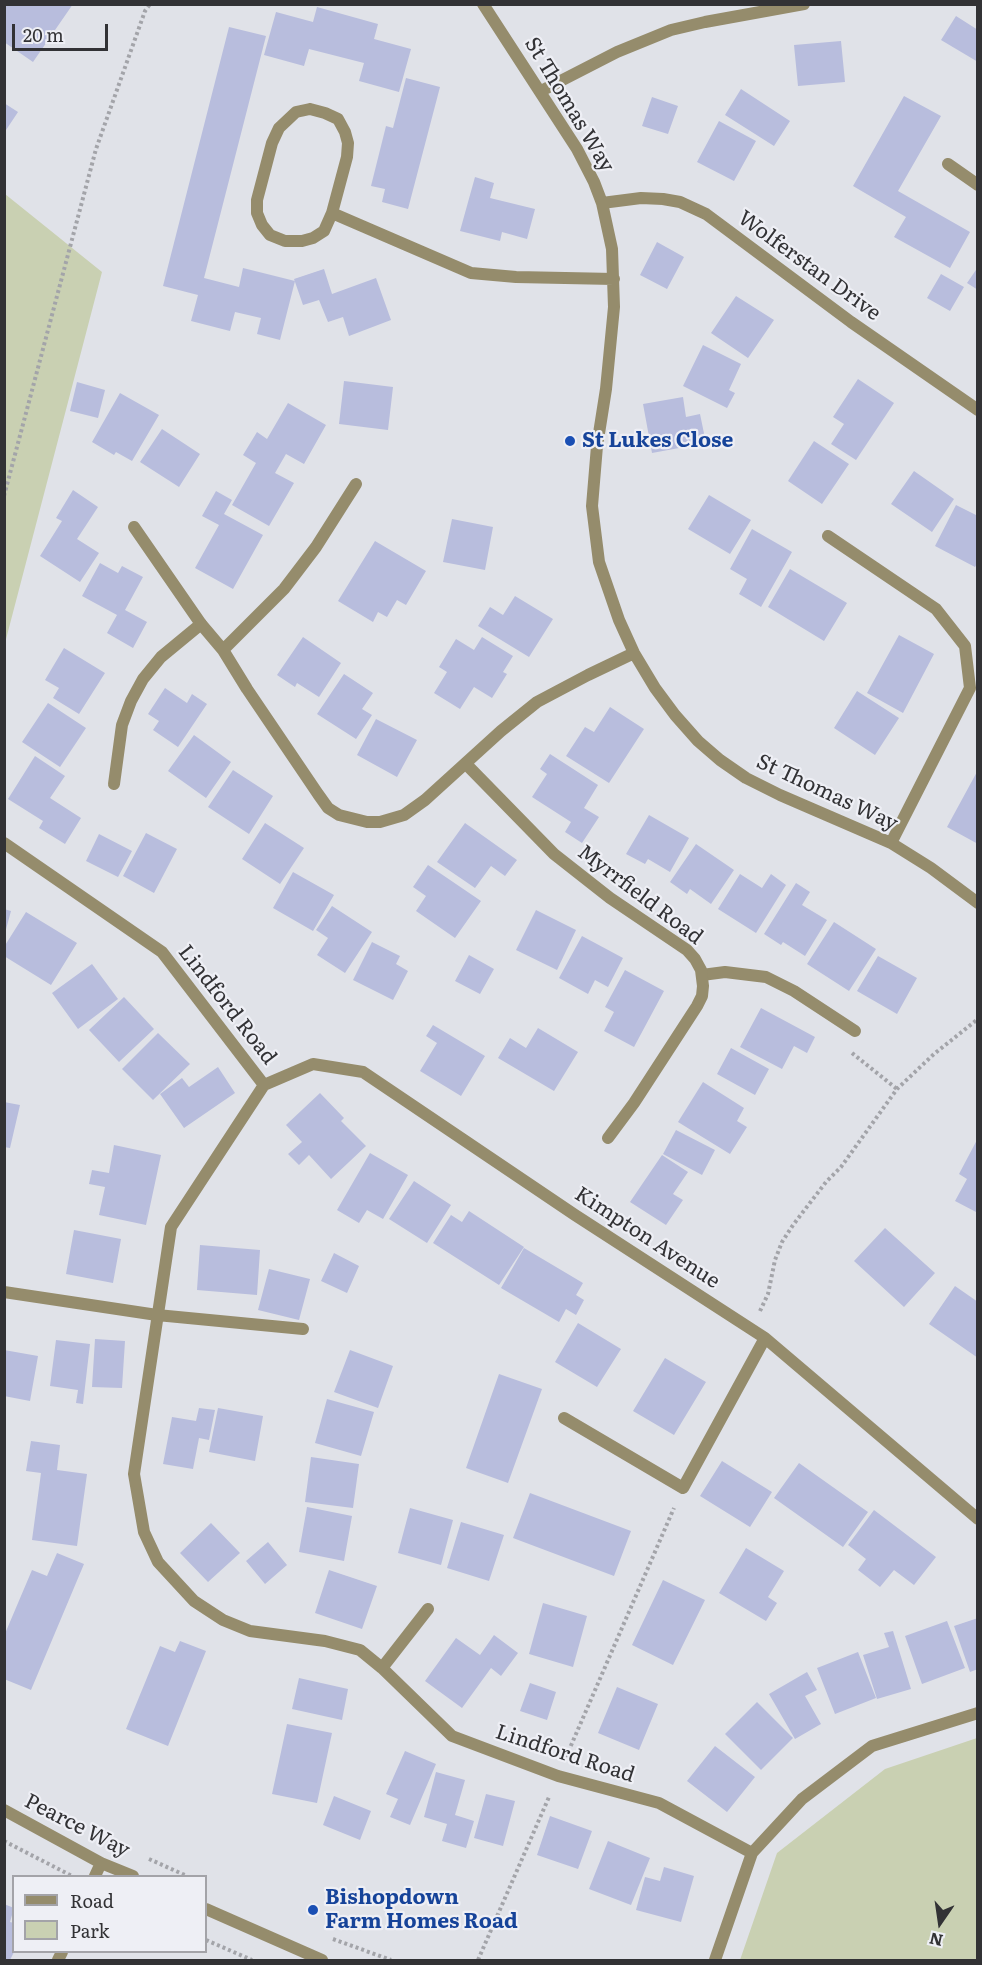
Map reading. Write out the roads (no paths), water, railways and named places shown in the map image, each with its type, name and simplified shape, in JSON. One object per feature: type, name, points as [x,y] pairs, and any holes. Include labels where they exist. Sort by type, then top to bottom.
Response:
[{"type":"street","name":"St Thomas Way","points":[[483,4],[577,149],[602,203],[612,249],[614,279],[611,346],[597,446],[592,506],[599,562],[619,620],[634,653],[675,715],[698,741],[720,760],[746,778],[780,795],[891,843],[931,868],[978,903]]},
{"type":"street","points":[[541,91],[617,52],[671,30],[804,4]]},
{"type":"street","points":[[310,109],[325,113],[339,119],[345,132],[348,143],[347,157],[332,213],[324,231],[313,238],[302,241],[285,241],[270,235],[262,225],[257,213],[257,200],[272,143],[279,128],[296,112],[310,109]]},
{"type":"street","points":[[948,164],[978,185]]},
{"type":"street","name":"Wolferstan Drive","points":[[602,203],[641,198],[663,199],[680,202],[706,214],[851,322],[978,410]]},
{"type":"street","points":[[332,213],[471,273],[516,278],[614,279]]},
{"type":"street","points":[[223,650],[284,589],[316,547],[356,484]]},
{"type":"street","points":[[134,527],[201,624],[223,650],[318,794],[328,808],[339,815],[367,822],[392,820],[404,815],[425,800],[501,731],[537,702],[634,653]]},
{"type":"street","points":[[828,536],[936,609],[965,646],[970,688],[891,843]]},
{"type":"street","points":[[114,784],[122,725],[131,701],[143,679],[161,657],[201,624]]},
{"type":"street","name":"Myrrfield Road","points":[[466,764],[536,836],[572,869],[687,950],[695,959],[702,975],[702,996],[697,1006],[634,1103],[608,1138]]},
{"type":"street","name":"Lindford Road","points":[[4,843],[162,952],[264,1085],[171,1227],[134,1474],[144,1532],[158,1562],[195,1601],[223,1620],[250,1631],[326,1641],[360,1650],[382,1668],[452,1736],[558,1776],[659,1803],[752,1853]]},
{"type":"street","points":[[702,975],[725,972],[766,977],[794,991],[855,1031]]},
{"type":"street","name":"Kimpton Avenue","points":[[264,1085],[313,1064],[363,1072],[575,1215],[765,1338],[978,1519]]},
{"type":"street","points":[[4,1292],[157,1315],[303,1329]]},
{"type":"street","points":[[564,1418],[682,1488],[765,1338]]},
{"type":"street","points":[[382,1668],[428,1609]]},
{"type":"street","points":[[715,1960],[752,1853],[802,1799],[872,1746],[978,1713]]},
{"type":"street","name":"Pearce Way","points":[[4,1810],[102,1863],[131,1875]]},
{"type":"street","points":[[96,1875],[102,1863]]},
{"type":"street","points":[[207,1909],[322,1960]]},
{"type":"place","name":"St Lukes Close","points":[[570,441]]},
{"type":"place","name":"Bishopdown Farm Homes Road","points":[[313,1910]]}]
